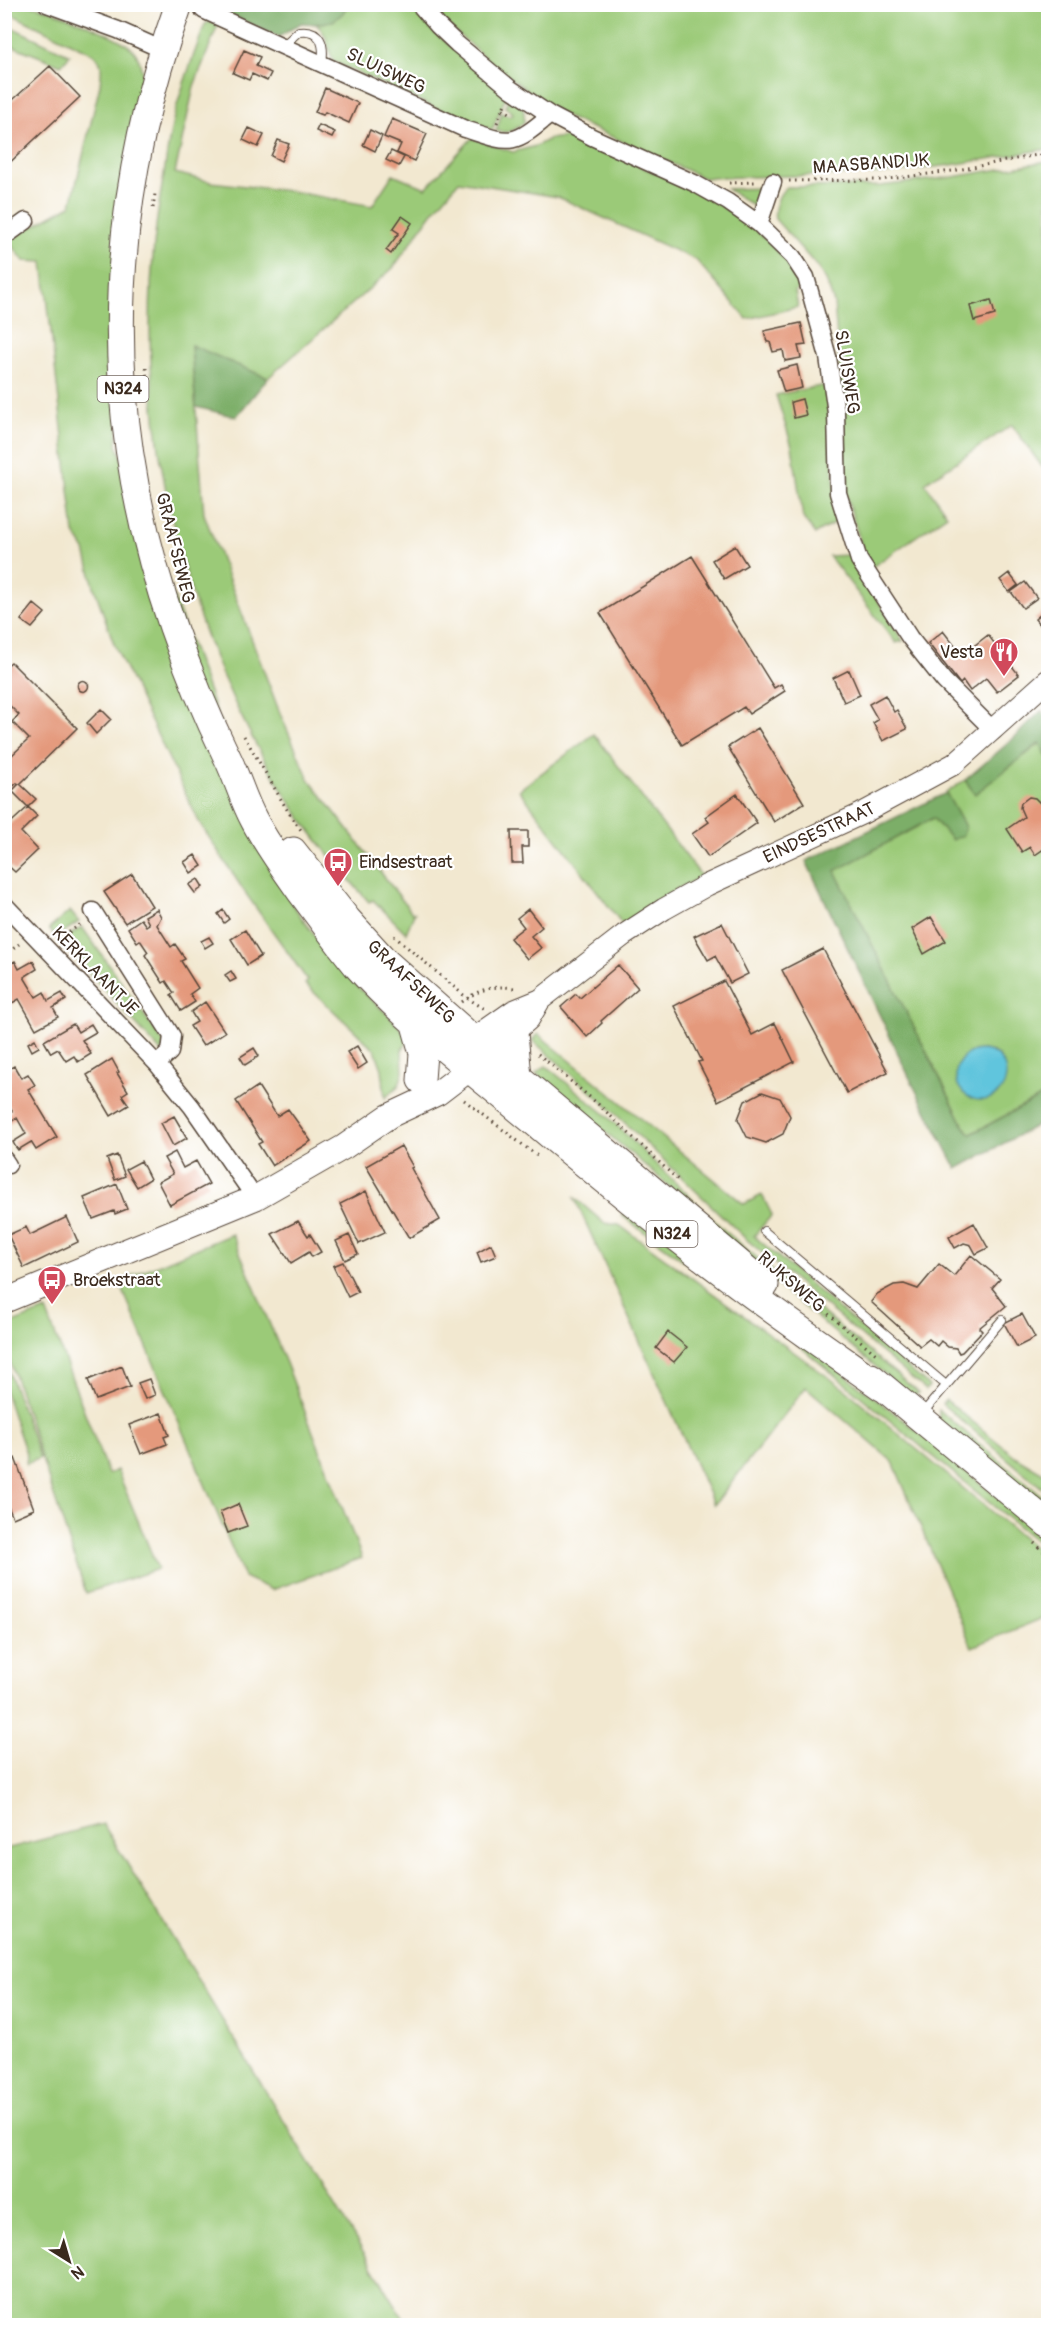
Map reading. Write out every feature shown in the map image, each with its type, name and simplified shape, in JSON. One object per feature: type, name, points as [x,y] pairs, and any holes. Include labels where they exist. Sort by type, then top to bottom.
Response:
[{"type":"main road","name":"GRAAFSEWEG","points":[[191,7],[163,50],[140,135],[126,223],[121,278],[120,343],[125,429],[141,517],[165,608],[206,715],[230,762],[254,820],[281,864],[358,967],[414,1021],[472,1054]]},
{"type":"main road","name":"GRAAFSEWEG","points":[[230,762],[302,863],[347,919],[472,1054]]},
{"type":"main road","points":[[414,1021],[423,1053],[421,1080]]},
{"type":"main road","points":[[514,1033],[518,1077]]},
{"type":"main road","points":[[390,1116],[421,1080],[472,1054]]},
{"type":"main road","points":[[4,1301],[255,1198],[344,1147],[390,1116],[438,1093],[472,1054]]},
{"type":"main road","name":"RIJKSWEG","points":[[472,1054],[518,1077],[717,1243],[883,1388],[1048,1524]]},
{"type":"main road","name":"RIJKSWEG","points":[[472,1054],[625,1197],[726,1276],[883,1388]]},
{"type":"street","points":[[47,4],[118,30],[163,50]]},
{"type":"street","name":"SLUISWEG","points":[[419,4],[457,44],[511,89],[550,115],[592,137],[694,183],[728,202],[759,224],[793,256],[806,277],[828,357],[836,413],[838,493],[859,560],[910,638],[944,681],[994,731]]},
{"type":"street","name":"SLUISWEG","points":[[191,7],[322,63],[465,129],[504,141],[519,138],[550,115]]},
{"type":"street","points":[[759,224],[773,182]]},
{"type":"street","points":[[4,237],[26,221]]},
{"type":"street","name":"EINDSESTRAAT","points":[[472,1054],[513,1011],[544,996],[624,935],[664,909],[707,885],[861,814],[954,764],[994,731],[1048,680]]},
{"type":"street","name":"KERKLAANTJE","points":[[4,904],[157,1064],[192,1107],[255,1198]]},
{"type":"street","name":"KERKLAANTJE","points":[[94,913],[172,1036],[170,1052],[157,1064]]},
{"type":"street","name":"EINDSESTRAAT","points":[[472,1054],[514,1033],[529,1019],[544,996]]},
{"type":"lane","points":[[283,46],[299,31],[313,32],[317,34],[324,46],[322,63]]},
{"type":"lane","points":[[764,1231],[946,1386]]},
{"type":"lane","points":[[919,1418],[1002,1320]]},
{"type":"path","points":[[491,137],[511,89]]},
{"type":"path","points":[[503,109],[510,113]]},
{"type":"path","name":"MAASBANDIJK","points":[[727,183],[880,180],[952,171],[1048,153]]},
{"type":"path","points":[[153,210],[156,187]]},
{"type":"path","points":[[146,367],[148,399]]},
{"type":"path","points":[[243,735],[283,803],[307,838]]},
{"type":"path","points":[[46,947],[94,913]]},
{"type":"path","name":"GRAAFSEWEG","points":[[392,933],[467,998],[488,987],[500,986],[544,996]]},
{"type":"path","points":[[542,1057],[606,1111],[681,1183]]},
{"type":"path","name":"RIJKSWEG","points":[[784,1276],[880,1357]]},
{"type":"green space","points":[[218,4],[348,5],[333,21],[316,24],[301,23],[279,37],[217,9]]},
{"type":"green space","points":[[4,5],[37,7],[67,17],[116,38],[134,51],[139,60],[143,77],[117,445],[281,886],[306,924],[334,960],[409,1039],[402,1050],[403,1072],[399,1085],[385,1098],[382,1069],[375,1050],[305,984],[308,981],[244,891],[199,822],[114,644],[94,587],[85,550],[74,533],[43,262],[24,261],[8,240],[71,205],[100,85],[101,68],[99,60],[93,54],[5,11]]},
{"type":"green space","points":[[348,5],[410,5],[433,31],[507,94],[492,130],[449,114],[334,62],[326,38],[316,24],[335,18]]},
{"type":"green space","points":[[429,5],[1048,5],[1048,149],[880,174],[704,178],[563,115],[502,72],[443,21]]},
{"type":"green space","points":[[209,22],[218,25],[194,86],[175,173],[211,182],[289,191],[372,206],[393,174],[426,188],[472,138],[513,152],[536,146],[549,139],[567,137],[587,143],[653,172],[719,204],[765,238],[806,287],[795,291],[798,307],[747,319],[696,260],[558,197],[459,181],[432,213],[393,268],[268,378],[191,346],[204,514],[281,716],[309,779],[413,914],[415,912],[406,933],[373,900],[369,902],[307,827],[275,778],[238,709],[207,637],[183,563],[165,486],[154,408],[150,330],[153,252],[174,117],[205,24]]},
{"type":"green space","points":[[5,24],[70,55],[61,65],[5,43]]},
{"type":"green space","points":[[510,96],[522,106],[524,122],[511,131],[496,131],[502,113],[511,116],[513,113],[505,107]]},
{"type":"green space","points":[[1048,161],[1048,475],[1012,425],[925,483],[947,515],[872,567],[865,557],[845,492],[843,413],[834,303],[825,278],[775,219],[779,197],[787,187],[881,186]]},
{"type":"green space","points":[[765,188],[758,209],[727,189]]},
{"type":"green space","points":[[191,345],[268,378],[236,417],[196,407]]},
{"type":"green space","points":[[826,385],[838,521],[815,534],[803,518],[792,446],[776,395]]},
{"type":"green space","points":[[850,555],[903,641],[896,643],[829,556]]},
{"type":"green space","points":[[1042,710],[1048,723],[1048,759],[1040,743],[975,794],[965,780],[1014,738]]},
{"type":"green space","points":[[594,734],[702,877],[671,893],[623,925],[519,790]]},
{"type":"green space","points":[[1041,743],[1048,759],[1048,1093],[971,1134],[964,1126],[834,870],[933,818],[943,830],[965,827],[946,793],[965,780],[975,793]],"holes":[[[973,1051],[993,1052],[1000,1058],[983,1099],[972,1098]]]},
{"type":"green space","points":[[946,793],[965,827],[963,835],[952,840],[933,818],[835,871],[964,1126],[971,1134],[1048,1093],[1048,1119],[957,1169],[913,1085],[806,861]]},
{"type":"green space","points":[[70,911],[79,922],[56,937],[49,929]]},
{"type":"green space","points":[[82,927],[164,1043],[162,1053],[60,941]]},
{"type":"green space","points":[[538,1034],[744,1204],[762,1195],[772,1215],[754,1236],[929,1386],[926,1390],[747,1240],[601,1100],[532,1040]]},
{"type":"green space","points":[[546,1066],[605,1114],[725,1231],[919,1393],[911,1396],[757,1268],[661,1179],[536,1073]]},
{"type":"green space","points":[[574,1197],[604,1223],[619,1225],[846,1390],[1048,1559],[1048,1616],[972,1647],[893,1462],[806,1387],[714,1505]]},
{"type":"green space","points":[[624,1211],[674,1243],[906,1422],[1048,1539],[1048,1551],[786,1335],[621,1215]]},
{"type":"green space","points":[[232,1234],[286,1363],[362,1558],[272,1590],[244,1577],[119,1281]]},
{"type":"green space","points":[[46,1310],[108,1474],[117,1470],[158,1569],[86,1593],[5,1347],[5,1326]]},
{"type":"green space","points":[[4,1359],[40,1458],[26,1464],[27,1456],[5,1392]]},
{"type":"green space","points":[[946,1400],[1016,1457],[1048,1476],[1048,1493],[942,1404]]},
{"type":"green space","points":[[939,1410],[1048,1501],[1048,1511],[939,1420]]},
{"type":"green space","points":[[103,1824],[408,2325],[5,2325],[5,1849]]},
{"type":"water","points":[[981,1050],[999,1057],[1006,1075],[999,1093],[981,1100],[963,1093],[956,1075],[963,1057]]},
{"type":"building","points":[[244,50],[260,57],[256,66],[271,73],[267,81],[252,74],[249,80],[233,73]]},
{"type":"building","points":[[50,66],[80,97],[4,168],[4,108]]},
{"type":"building","points":[[325,88],[358,103],[349,123],[325,112],[323,115],[315,112]]},
{"type":"building","points":[[392,119],[427,134],[414,161],[397,153],[401,144],[384,137]]},
{"type":"building","points":[[319,125],[335,132],[332,138],[316,131]]},
{"type":"building","points":[[249,128],[264,135],[258,147],[243,140]]},
{"type":"building","points":[[370,130],[382,136],[375,151],[363,145]]},
{"type":"building","points":[[278,140],[289,144],[281,161],[271,156]]},
{"type":"building","points":[[391,151],[404,157],[399,166],[386,160]]},
{"type":"building","points":[[402,216],[412,223],[391,254],[386,250],[399,233],[393,229]]},
{"type":"building","points":[[991,300],[995,315],[974,321],[970,306]]},
{"type":"building","points":[[801,323],[806,345],[798,346],[801,358],[785,361],[783,350],[773,352],[764,331]]},
{"type":"building","points":[[797,365],[802,388],[784,392],[777,370]]},
{"type":"building","points":[[802,399],[806,415],[794,418],[791,402]]},
{"type":"building","points":[[735,546],[747,565],[724,579],[712,560]]},
{"type":"building","points":[[692,556],[774,688],[781,684],[785,691],[749,714],[744,707],[682,745],[600,613]]},
{"type":"building","points":[[1009,573],[1018,585],[1009,592],[1000,580]]},
{"type":"building","points":[[1025,582],[1037,598],[1023,608],[1011,592]]},
{"type":"building","points":[[34,604],[45,613],[32,628],[21,620]]},
{"type":"building","points":[[1048,608],[1048,632],[1047,633],[1035,619]]},
{"type":"building","points":[[943,631],[962,655],[988,635],[1019,675],[997,692],[986,678],[970,691],[963,681],[960,684],[928,643]]},
{"type":"building","points":[[11,662],[77,728],[20,784],[36,799],[28,807],[12,791],[19,784],[11,788],[4,781],[4,753],[6,751],[11,756],[29,739],[12,722],[19,715],[4,700],[4,668]]},
{"type":"building","points":[[849,670],[860,695],[844,702],[833,678]]},
{"type":"building","points":[[83,681],[87,682],[87,690],[83,691],[79,690],[78,686],[79,682]]},
{"type":"building","points":[[885,695],[894,712],[897,710],[907,729],[883,741],[873,723],[878,720],[869,704]]},
{"type":"building","points":[[101,709],[111,719],[96,734],[87,723]]},
{"type":"building","points":[[758,728],[804,803],[774,822],[728,747]]},
{"type":"building","points":[[737,794],[757,823],[708,857],[692,834],[709,822],[705,817]]},
{"type":"building","points":[[1029,797],[1035,798],[1042,805],[1048,801],[1048,846],[1035,855],[1030,847],[1022,852],[1007,829],[1024,817],[1020,808],[1021,803]]},
{"type":"building","points":[[28,807],[37,816],[21,832],[38,850],[15,872],[4,862],[6,844],[4,829]]},
{"type":"building","points":[[511,831],[528,831],[528,847],[522,847],[523,863],[512,863]]},
{"type":"building","points":[[195,855],[202,866],[191,873],[184,862]]},
{"type":"building","points":[[132,874],[152,906],[125,923],[104,892]]},
{"type":"building","points":[[198,879],[203,887],[195,893],[189,885]]},
{"type":"building","points":[[157,909],[161,917],[157,925],[171,947],[175,944],[185,959],[181,961],[198,988],[190,994],[195,1002],[181,1011],[171,995],[174,993],[166,981],[163,983],[145,955],[148,952],[140,940],[137,942],[128,928],[141,919],[146,926],[149,924],[145,916]]},
{"type":"building","points":[[528,909],[542,927],[531,936],[541,948],[527,959],[510,938],[524,927],[517,918]]},
{"type":"building","points":[[223,910],[229,919],[224,923],[218,914]]},
{"type":"building","points":[[931,917],[946,941],[924,954],[912,929]]},
{"type":"building","points":[[722,923],[748,974],[730,983],[715,956],[708,960],[694,936]]},
{"type":"building","points":[[245,930],[261,956],[247,965],[231,939]]},
{"type":"building","points":[[209,937],[213,943],[205,948],[201,941]]},
{"type":"building","points":[[823,949],[888,1072],[847,1093],[782,970]]},
{"type":"building","points":[[15,961],[19,969],[33,961],[37,969],[24,977],[36,997],[44,992],[48,1001],[62,993],[66,1000],[53,1008],[58,1017],[36,1029],[19,999],[4,1008],[4,998],[7,997],[4,993],[4,967]]},
{"type":"building","points":[[618,965],[638,988],[601,1021],[602,1023],[587,1037],[561,1007],[576,994],[580,998]]},
{"type":"building","points":[[231,971],[236,979],[230,982],[225,975]]},
{"type":"building","points":[[724,981],[752,1035],[775,1023],[794,1062],[718,1101],[698,1062],[702,1061],[674,1006]]},
{"type":"building","points":[[205,1002],[225,1032],[203,1046],[190,1026],[197,1022],[191,1012]]},
{"type":"building","points":[[73,1024],[78,1032],[91,1024],[96,1032],[82,1040],[91,1054],[78,1062],[74,1056],[66,1061],[58,1049],[51,1053],[44,1041]]},
{"type":"building","points":[[35,1039],[39,1047],[32,1051],[28,1043]]},
{"type":"building","points":[[357,1046],[367,1063],[358,1069],[347,1052]]},
{"type":"building","points":[[254,1048],[259,1056],[245,1065],[240,1057]]},
{"type":"building","points":[[112,1059],[128,1091],[122,1095],[129,1105],[111,1116],[87,1075]]},
{"type":"building","points":[[14,1066],[21,1078],[28,1074],[35,1085],[28,1089],[57,1137],[36,1150],[31,1142],[18,1150],[15,1146],[13,1142],[26,1134],[17,1118],[4,1126],[4,1115],[12,1111],[4,1099],[4,1072]]},
{"type":"building","points":[[258,1086],[277,1116],[288,1109],[311,1141],[272,1166],[258,1144],[262,1142],[236,1101]]},
{"type":"building","points":[[762,1092],[780,1098],[790,1116],[783,1134],[766,1143],[747,1137],[738,1119],[745,1101]]},
{"type":"building","points":[[174,1116],[187,1138],[173,1146],[161,1123]]},
{"type":"building","points":[[401,1146],[440,1220],[409,1238],[366,1166]]},
{"type":"building","points":[[175,1152],[183,1168],[196,1161],[209,1184],[170,1205],[158,1182],[173,1174],[164,1158]]},
{"type":"building","points":[[117,1155],[125,1176],[115,1180],[107,1159]]},
{"type":"building","points":[[141,1161],[150,1179],[137,1187],[126,1169]]},
{"type":"building","points":[[117,1184],[127,1209],[93,1219],[84,1198]]},
{"type":"building","points":[[366,1191],[385,1232],[359,1244],[340,1204]]},
{"type":"building","points":[[67,1217],[78,1242],[24,1268],[8,1235],[26,1227],[30,1235]]},
{"type":"building","points":[[298,1221],[308,1236],[310,1234],[321,1252],[312,1257],[309,1252],[291,1263],[272,1234]]},
{"type":"building","points":[[974,1223],[988,1248],[976,1254],[971,1245],[964,1243],[955,1248],[949,1237]]},
{"type":"building","points":[[349,1235],[358,1254],[345,1260],[336,1241]]},
{"type":"building","points":[[491,1244],[496,1256],[481,1262],[477,1252]]},
{"type":"building","points":[[971,1255],[1000,1279],[992,1288],[1006,1306],[979,1328],[982,1331],[962,1352],[959,1353],[956,1348],[948,1347],[941,1341],[937,1346],[929,1339],[920,1346],[871,1302],[877,1294],[894,1285],[904,1284],[918,1289],[939,1264],[954,1276]]},
{"type":"building","points":[[343,1262],[358,1292],[348,1297],[333,1266]]},
{"type":"building","points":[[1022,1314],[1035,1338],[1017,1347],[1004,1323]]},
{"type":"building","points":[[668,1332],[687,1347],[674,1362],[656,1348]]},
{"type":"building","points":[[122,1366],[130,1387],[96,1400],[88,1380]]},
{"type":"building","points":[[149,1379],[155,1395],[145,1399],[138,1383]]},
{"type":"building","points":[[161,1413],[169,1435],[164,1437],[167,1444],[141,1454],[129,1425]]},
{"type":"building","points":[[15,1458],[34,1509],[13,1518],[4,1497],[4,1463]]},
{"type":"building","points":[[238,1504],[247,1526],[228,1533],[220,1512]]},
{"type":"place","name":"Vesta","points":[[1004,678]]},
{"type":"place","name":"Eindsestraat","points":[[338,888]]},
{"type":"place","name":"Broekstraat","points":[[52,1306]]}]
